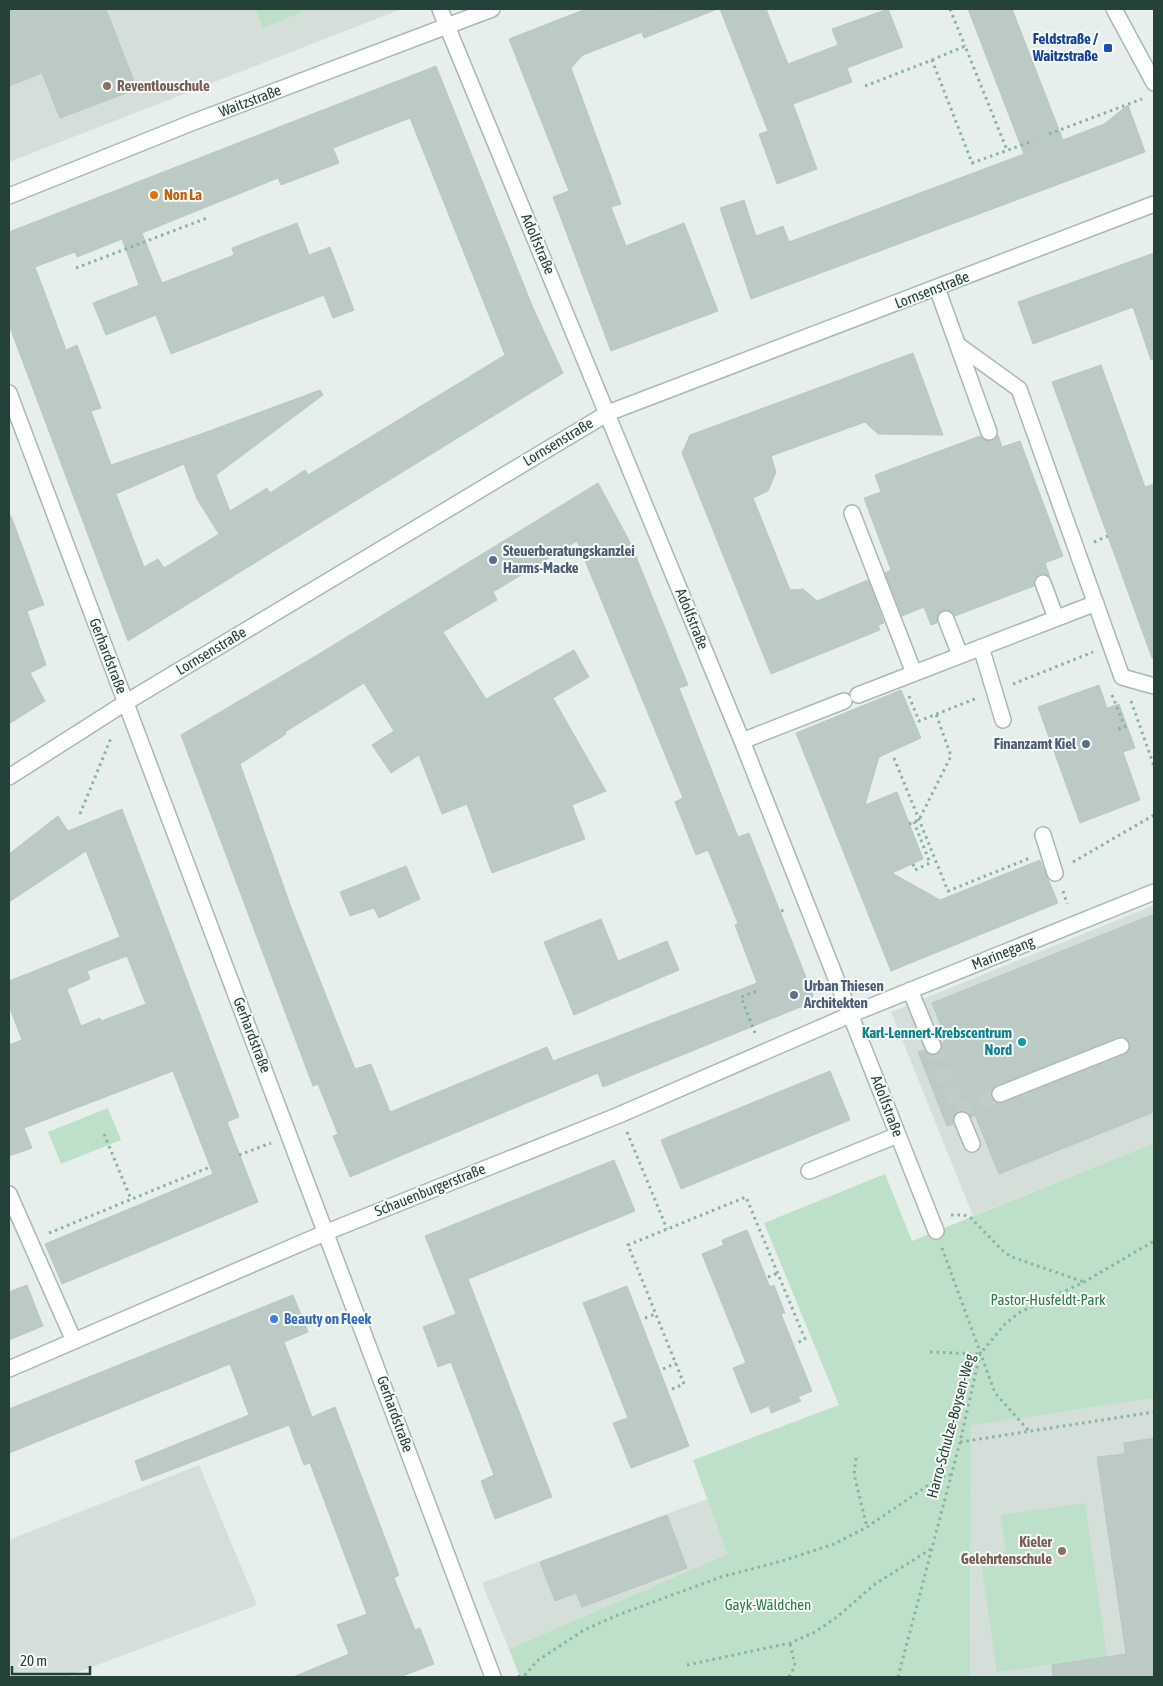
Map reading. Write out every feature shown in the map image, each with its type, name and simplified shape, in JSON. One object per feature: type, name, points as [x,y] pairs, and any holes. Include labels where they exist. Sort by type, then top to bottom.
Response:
[{"type":"street","name":"Adolfstraße","points":[[440,9],[608,412],[742,741],[852,1014],[934,1226]]},
{"type":"street","name":"Waitzstraße","points":[[9,196],[191,123],[492,9]]},
{"type":"street","points":[[1114,9],[1154,83]]},
{"type":"street","name":"Lornsenstraße","points":[[9,776],[125,703],[608,412],[1154,204]]},
{"type":"street","points":[[937,288],[989,432]]},
{"type":"street","points":[[958,345],[1019,388],[1122,677],[1154,686]]},
{"type":"street","name":"Gerhardstraße","points":[[9,394],[327,1232],[493,1677]]},
{"type":"street","points":[[852,513],[908,676]]},
{"type":"street","points":[[1043,583],[1056,618]]},
{"type":"street","points":[[858,695],[1096,603]]},
{"type":"street","points":[[946,619],[960,656]]},
{"type":"street","points":[[981,647],[1003,720]]},
{"type":"street","points":[[742,741],[844,701]]},
{"type":"street","points":[[1043,835],[1055,873]]},
{"type":"street","name":"Marinegang","points":[[852,1014],[1154,892]]},
{"type":"street","points":[[910,990],[933,1046]]},
{"type":"street","name":"Schauenburgerstraße","points":[[9,1368],[327,1232],[619,1115],[852,1014]]},
{"type":"street","points":[[1000,1094],[1121,1046]]},
{"type":"street","points":[[962,1120],[972,1144]]},
{"type":"street","points":[[809,1171],[898,1135]]},
{"type":"street","points":[[9,1194],[74,1341]]},
{"type":"path","points":[[950,9],[1007,150]]},
{"type":"path","points":[[865,86],[965,46]]},
{"type":"path","points":[[932,60],[972,163],[1033,141]]},
{"type":"path","points":[[1049,134],[1146,98]]},
{"type":"path","points":[[76,268],[207,218]]},
{"type":"path","points":[[908,676],[919,721],[1095,651],[1098,660]]},
{"type":"path","points":[[1122,677],[1154,766]]},
{"type":"path","points":[[1111,693],[1125,727],[1115,730]]},
{"type":"path","points":[[80,814],[125,703]]},
{"type":"path","points":[[909,824],[919,820],[951,756],[936,714]]},
{"type":"path","points":[[894,758],[948,891],[1048,850]]},
{"type":"path","points":[[1075,924],[1055,873],[1154,817]]},
{"type":"path","points":[[913,864],[915,870],[930,863],[914,822]]},
{"type":"path","points":[[757,991],[741,997],[763,1052]]},
{"type":"path","points":[[619,1115],[667,1229]]},
{"type":"path","points":[[104,1134],[131,1199]]},
{"type":"path","points":[[239,1155],[290,1136]]},
{"type":"path","points":[[29,1240],[210,1167]]},
{"type":"path","points":[[672,1390],[684,1384],[628,1245],[746,1197],[805,1339],[795,1344]]},
{"type":"path","points":[[1028,1431],[995,1393],[934,1226],[948,1215],[964,1215],[978,1224],[1004,1252],[1012,1257],[1084,1282]]},
{"type":"path","name":"Harro-Schulze-Boysen-Weg","points":[[898,1677],[960,1442],[980,1354],[1005,1324],[1020,1312],[1084,1282],[1154,1242]]},
{"type":"path","points":[[768,1277],[778,1273]]},
{"type":"path","points":[[645,1318],[656,1314]]},
{"type":"path","points":[[930,1352],[980,1354]]},
{"type":"path","points":[[663,1369],[676,1363]]},
{"type":"path","points":[[960,1442],[1154,1412]]},
{"type":"path","points":[[856,1458],[854,1474],[867,1527]]},
{"type":"path","points":[[518,1677],[526,1676],[537,1661],[584,1630],[721,1576],[834,1544],[867,1527],[939,1478],[950,1475]]},
{"type":"path","points":[[687,1665],[790,1643],[815,1632],[837,1617],[875,1584],[931,1548]]},
{"type":"path","points":[[788,1677],[795,1666],[790,1643]]},
{"type":"shaded area","name":"Reventlouschule","points":[[9,9],[402,9],[9,162]]},
{"type":"shaded area","name":"Karl-Lennert-Krebscentrum Nord","points":[[1154,905],[1154,1143],[973,1216],[891,1012]]},
{"type":"shaded area","name":"Kieler Gelehrtenschule","points":[[1154,1398],[1154,1677],[970,1677],[971,1426]]},
{"type":"shaded area","points":[[199,1465],[257,1605],[65,1677],[9,1677],[9,1540]]},
{"type":"shaded area","points":[[707,1499],[727,1554],[509,1649],[482,1583]]},
{"type":"green space","points":[[255,9],[309,9],[263,28]]},
{"type":"green space","points":[[108,1108],[121,1140],[61,1164],[48,1132]]},
{"type":"green space","points":[[1154,1143],[1154,1398],[971,1426],[970,1677],[520,1677],[509,1649],[727,1554],[693,1460],[839,1405],[764,1223],[885,1174],[912,1241]]},
{"type":"green space","points":[[1085,1503],[1107,1657],[997,1672],[980,1556],[1006,1552],[1001,1515]]},
{"type":"building","points":[[9,9],[106,9],[137,89],[60,118],[42,73],[9,86]]},
{"type":"building","points":[[586,9],[715,10],[644,38],[642,32],[583,55],[571,68],[621,204],[611,207],[626,246],[684,223],[718,311],[611,351],[553,197],[569,191],[509,39]]},
{"type":"building","points":[[720,9],[766,9],[788,64],[838,45],[832,29],[888,9],[903,47],[847,68],[852,82],[793,104],[817,169],[777,184],[759,134],[768,131]]},
{"type":"building","points":[[968,9],[1012,9],[1063,140],[1104,124],[1128,105],[1145,152],[751,299],[720,208],[744,200],[756,236],[783,226],[789,242],[1024,154]]},
{"type":"building","points":[[436,66],[533,308],[563,373],[128,641],[9,325],[9,232]],"holes":[[[410,118],[505,355],[308,475],[305,470],[270,493],[267,488],[230,511],[216,475],[323,395],[320,390],[111,465],[91,411],[101,408],[77,345],[66,350],[35,267],[75,252],[77,257],[122,239],[139,285],[93,303],[106,335],[156,315],[171,354],[324,295],[333,318],[354,310],[330,247],[309,255],[297,223],[232,248],[234,255],[162,283],[142,233],[278,178],[281,185],[339,163],[333,148]],[[184,464],[197,499],[219,534],[164,568],[158,559],[144,567],[116,494]]]},
{"type":"building","points":[[1154,253],[1154,359],[1151,360],[1133,307],[1033,344],[1018,302]]},
{"type":"building","points":[[913,353],[943,435],[878,434],[865,422],[771,456],[776,472],[768,491],[753,498],[790,590],[803,589],[817,601],[868,580],[884,623],[878,625],[880,630],[771,674],[682,453],[690,435]]},
{"type":"building","points":[[1101,365],[1145,487],[1154,484],[1154,658],[1152,658],[1052,382]]},
{"type":"building","points":[[998,435],[1002,447],[1020,441],[1063,556],[1045,563],[1050,577],[1045,574],[1039,574],[1034,581],[1034,586],[955,616],[951,611],[943,610],[938,614],[937,623],[931,625],[924,607],[902,616],[885,573],[891,570],[864,498],[881,492],[875,475],[980,436],[988,441],[993,441]]},
{"type":"building","points":[[598,483],[631,544],[688,685],[679,688],[738,837],[749,833],[813,995],[808,1004],[603,1087],[598,1073],[350,1177],[333,1136],[338,1134],[318,1084],[313,1086],[181,735],[319,654]],"holes":[[[577,541],[683,798],[675,802],[696,855],[708,850],[738,923],[735,925],[757,983],[553,1061],[547,1047],[390,1112],[371,1064],[355,1069],[292,910],[240,764],[286,734],[285,732],[364,683],[394,731],[372,745],[391,773],[419,755],[442,814],[467,804],[492,873],[585,839],[572,805],[606,791],[553,698],[589,677],[574,650],[486,699],[443,632],[497,600],[493,592]]]},
{"type":"building","points":[[9,516],[11,516],[44,605],[27,611],[46,665],[30,673],[45,701],[9,724]]},
{"type":"building","points":[[1099,685],[1107,708],[1119,704],[1135,748],[1123,752],[1140,800],[1080,823],[1038,707]]},
{"type":"building","points":[[901,690],[921,738],[879,757],[865,805],[897,792],[923,859],[892,873],[940,900],[1040,860],[1058,903],[891,971],[796,733]]},
{"type":"building","points":[[122,809],[239,1117],[227,1122],[258,1202],[62,1284],[45,1244],[213,1174],[173,1071],[24,1128],[32,1148],[9,1156],[9,1045],[22,1040],[9,1006],[9,981],[120,937],[86,851],[9,902],[9,854],[58,816],[68,831]],"holes":[[[127,956],[146,1004],[101,1021],[100,1018],[81,1026],[67,989],[90,979],[87,971]]]},
{"type":"building","points":[[406,866],[420,899],[379,918],[374,908],[350,916],[340,892]]},
{"type":"building","name":"Karl-Lennert-Krebscentrum Nord","points":[[1154,914],[1154,1112],[999,1174],[975,1115],[971,1117],[967,1112],[959,1111],[954,1115],[953,1124],[947,1126],[918,1052],[924,1050],[928,1054],[936,1055],[941,1051],[942,1043],[947,1040],[932,1003]],"holes":[[[1118,1037],[1126,1038],[1130,1043],[1129,1051],[1124,1055],[1003,1103],[998,1103],[992,1098],[991,1092],[997,1085]]]},
{"type":"building","points":[[601,919],[618,961],[667,941],[679,970],[574,1015],[544,942]]},
{"type":"building","points":[[830,1071],[850,1120],[681,1189],[661,1140]]},
{"type":"building","points":[[614,1160],[635,1211],[468,1279],[552,1497],[495,1519],[481,1481],[494,1475],[451,1362],[438,1367],[423,1327],[456,1314],[425,1236]]},
{"type":"building","points":[[747,1230],[770,1287],[774,1285],[785,1313],[781,1314],[812,1391],[798,1397],[801,1401],[771,1413],[769,1406],[751,1413],[733,1368],[746,1363],[702,1254],[724,1245],[722,1240]]},
{"type":"building","points":[[27,1285],[43,1326],[9,1340],[9,1292]]},
{"type":"building","points":[[627,1286],[689,1446],[631,1468],[613,1423],[628,1418],[583,1303]]},
{"type":"building","points":[[293,1295],[308,1332],[284,1342],[312,1417],[335,1407],[399,1575],[394,1578],[415,1630],[420,1628],[434,1664],[400,1677],[293,1677],[349,1654],[337,1625],[367,1614],[310,1463],[304,1465],[289,1425],[142,1481],[135,1461],[249,1415],[230,1364],[9,1453],[9,1409]]},
{"type":"building","points":[[1154,1438],[1154,1677],[1053,1677],[1052,1665],[1126,1654],[1097,1457],[1125,1454],[1124,1443]]},
{"type":"building","points":[[667,1515],[687,1568],[582,1607],[576,1593],[555,1601],[540,1562]]},
{"type":"tunnel","points":[[933,1046],[962,1120]]},
{"type":"tunnel","points":[[958,1111],[1000,1094]]},
{"type":"place","name":"Feldstraße / Waitzstraße","points":[[1108,48]]},
{"type":"place","name":"Reventlouschule","points":[[107,86]]},
{"type":"place","name":"Non La","points":[[154,195]]},
{"type":"place","name":"Steuerberatungskanzlei Harms-Macke","points":[[493,560]]},
{"type":"place","name":"Finanzamt Kiel","points":[[1086,744]]},
{"type":"place","name":"Urban Thiesen Architekten","points":[[794,995]]},
{"type":"place","name":"Karl-Lennert-Krebscentrum Nord","points":[[1022,1042]]},
{"type":"place","name":"Beauty on Fleek","points":[[274,1319]]},
{"type":"place","name":"Kieler Gelehrtenschule","points":[[1062,1551]]},
{"type":"park label","name":"Pastor-Husfeldt-Park","points":[[1048,1300]]},
{"type":"park label","name":"Gayk-Wäldchen","points":[[768,1605]]}]
